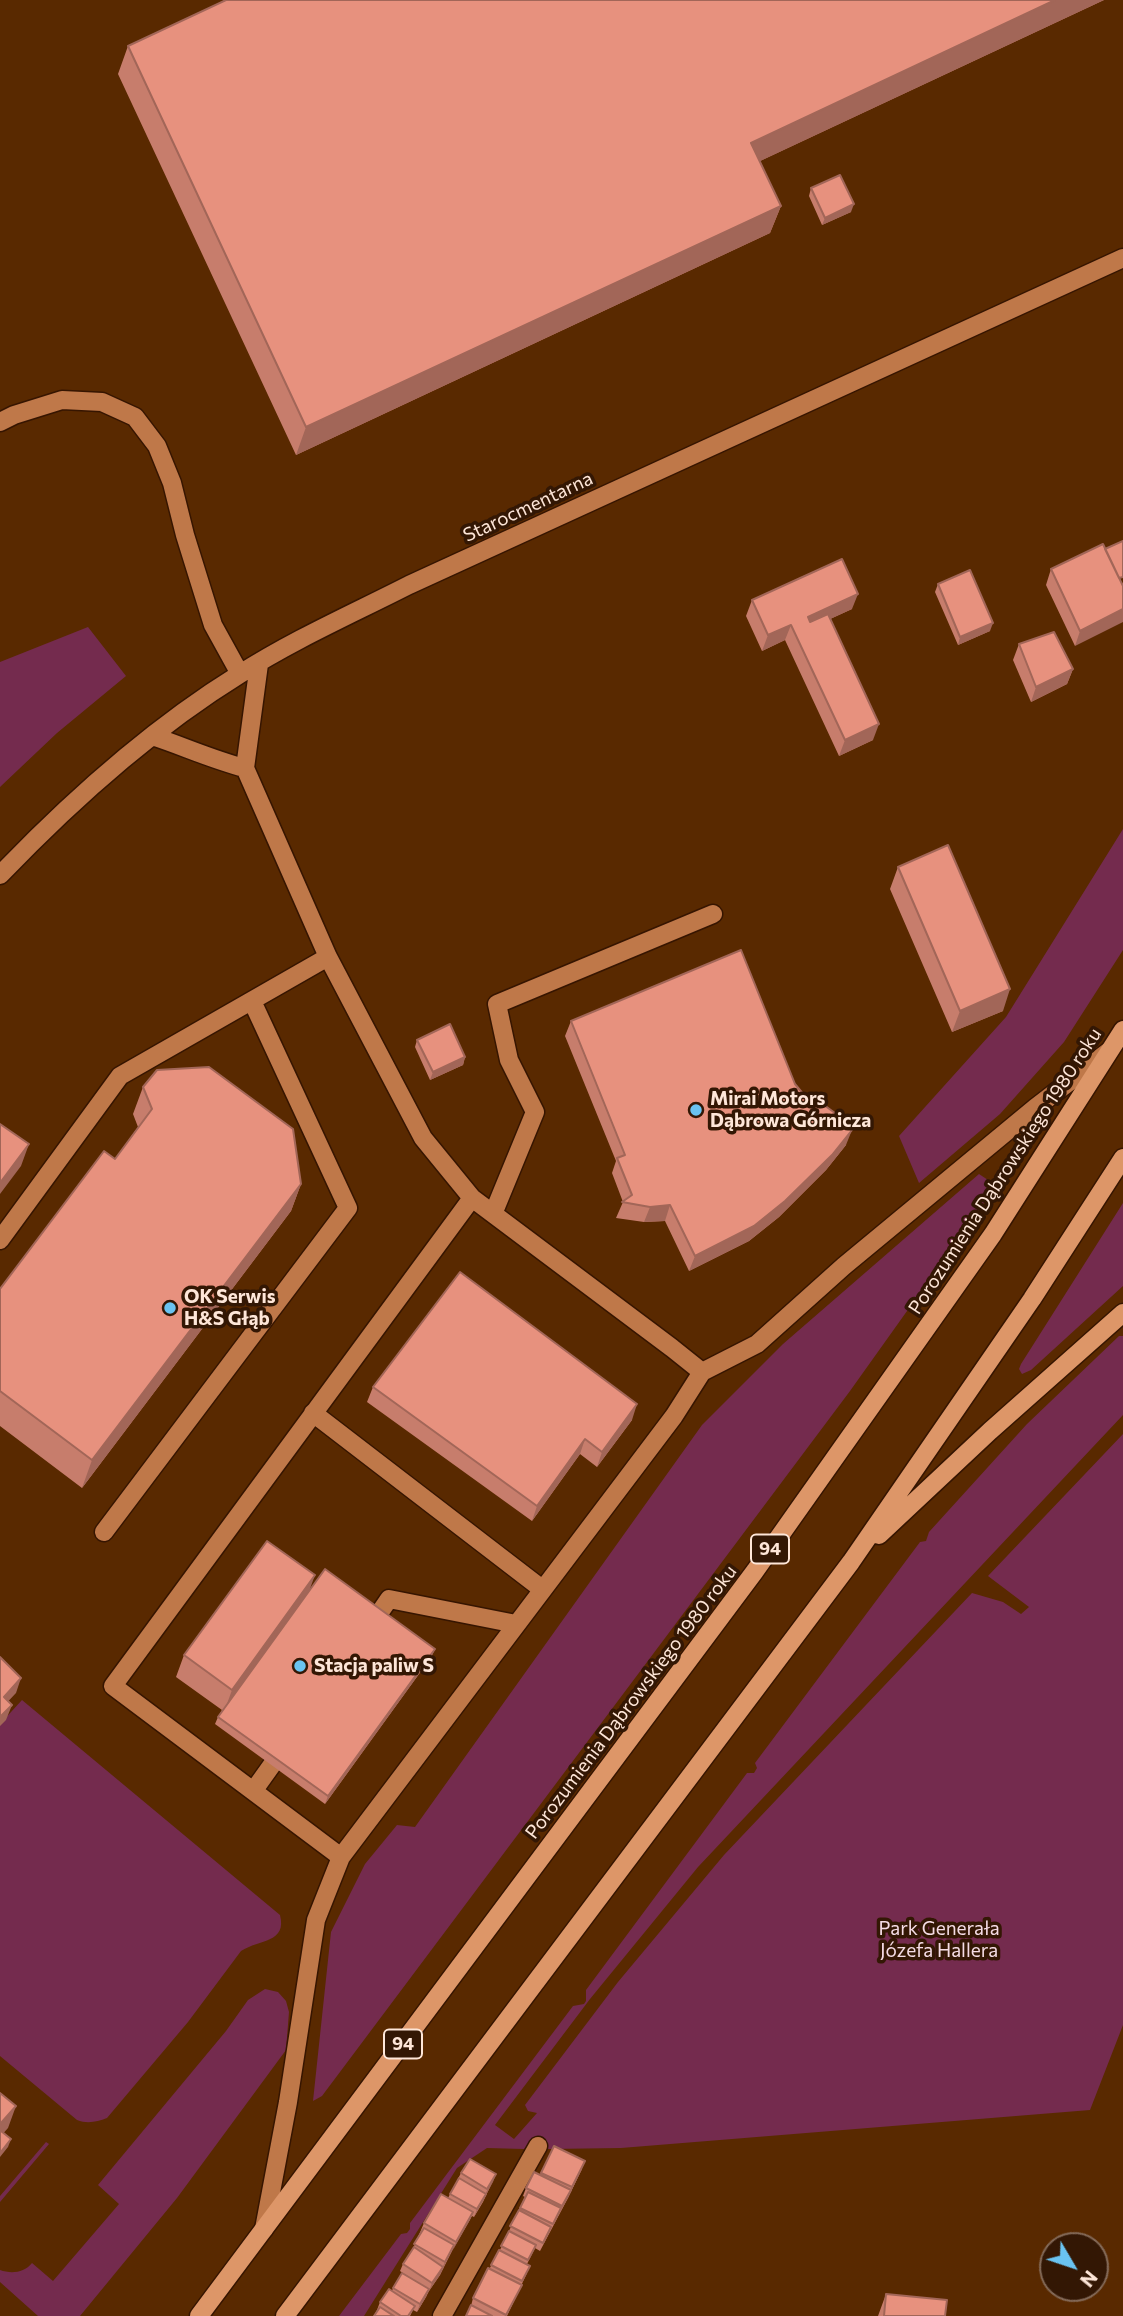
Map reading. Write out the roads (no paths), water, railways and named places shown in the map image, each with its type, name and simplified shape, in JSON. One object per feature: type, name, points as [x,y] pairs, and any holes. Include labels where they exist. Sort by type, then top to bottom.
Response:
[{"type":"main road","name":"Porozumienia Dąbrowskiego 1980 roku","points":[[199,2316],[755,1571],[993,1234],[1123,1030]]},
{"type":"main road","points":[[285,2316],[851,1562],[1032,1299],[1123,1158]]},
{"type":"main road","points":[[851,1562],[990,1431],[1123,1313]]},
{"type":"street","name":"Starocmentarna","points":[[0,875],[89,788],[152,736],[240,674],[303,639],[409,585],[1123,258]]},
{"type":"street","points":[[0,422],[62,400],[102,402],[135,417],[157,446],[172,482],[185,535],[213,625],[240,674]]},
{"type":"street","points":[[259,664],[245,768],[328,957],[422,1138],[472,1198],[702,1372]]},
{"type":"street","points":[[152,736],[218,761],[245,768]]},
{"type":"street","points":[[493,1214],[534,1112],[509,1060],[497,1004],[713,914]]},
{"type":"street","points":[[0,1240],[120,1076],[328,957]]},
{"type":"street","points":[[104,1532],[348,1208],[252,1001]]},
{"type":"street","points":[[264,2230],[317,1920],[341,1857],[674,1416],[702,1372],[757,1344],[887,1231],[1035,1108],[1108,1052]]},
{"type":"street","points":[[341,1857],[113,1686],[472,1198]]},
{"type":"street","points":[[313,1413],[542,1588]]},
{"type":"street","points":[[358,1644],[389,1599],[516,1624]]},
{"type":"street","points":[[254,1790],[295,1732]]},
{"type":"street","points":[[442,2316],[538,2146]]},
{"type":"place","name":"Mirai Motors Dąbrowa Górnicza","points":[[696,1110]]},
{"type":"place","name":"OK Serwis H&S Głąb","points":[[170,1308]]},
{"type":"place","name":"Stacja paliw S","points":[[300,1666]]},
{"type":"park label","name":"Park Generała Józefa Hallera","points":[[939,1940]]}]
